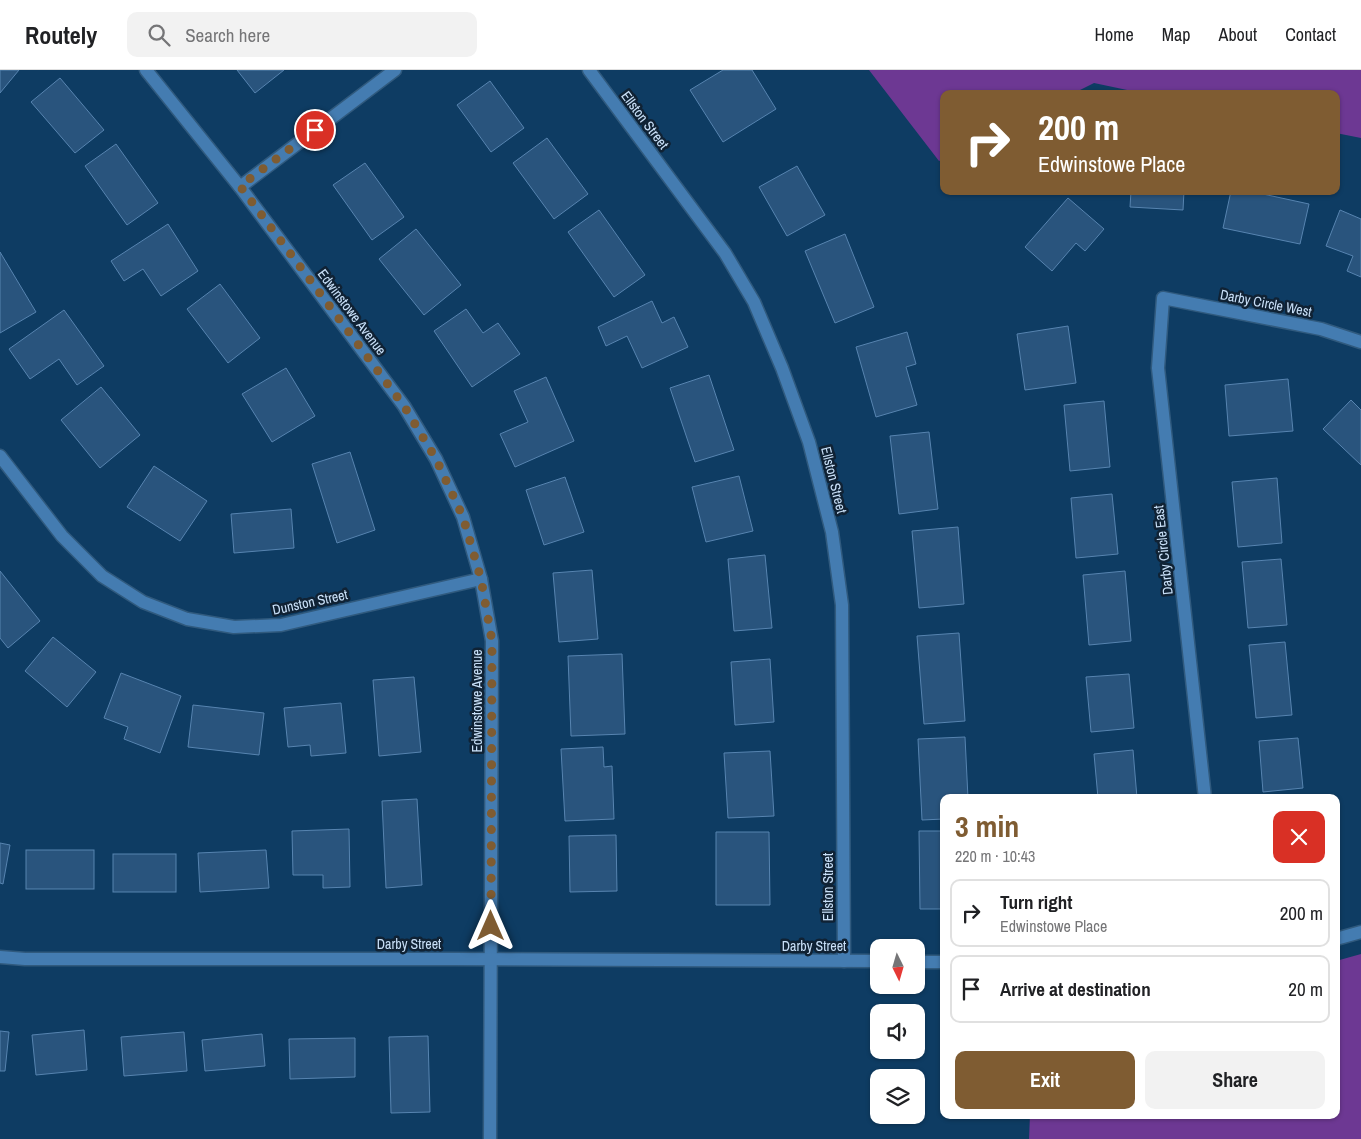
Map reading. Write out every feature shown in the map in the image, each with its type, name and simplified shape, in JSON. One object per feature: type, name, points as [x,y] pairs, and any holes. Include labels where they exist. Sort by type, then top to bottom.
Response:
[{"type":"street","name":"Edwinstowe Avenue","points":[[146,70],[240,186],[404,406],[436,459],[463,517],[481,579],[492,641],[490,1139]]},
{"type":"street","points":[[240,186],[395,70]]},
{"type":"street","name":"Ellston Street","points":[[589,70],[725,252],[754,302],[782,368],[809,442],[832,532],[842,605],[844,961]]},
{"type":"street","name":"Darby Circle West","points":[[1163,298],[1321,329],[1361,342]]},
{"type":"street","name":"Darby Circle East","points":[[1163,298],[1158,368],[1205,794]]},
{"type":"street","name":"Dunston Street","points":[[0,456],[62,536],[102,576],[143,602],[187,619],[234,627],[281,625],[481,579]]},
{"type":"street","points":[[1340,938],[1361,932]]},
{"type":"street","name":"Darby Street","points":[[0,957],[25,959],[870,961]]},
{"type":"street","points":[[925,962],[940,962]]},
{"type":"shaded area","points":[[869,70],[1361,70],[1361,138],[1340,134],[1340,90],[1127,90],[1094,83],[1080,90],[940,90],[939,161]]},
{"type":"shaded area","points":[[1361,954],[1361,1139],[1029,1139],[1030,1119],[1340,1119],[1340,960]]},
{"type":"building","points":[[0,70],[19,70],[0,93]]},
{"type":"building","points":[[237,70],[284,70],[255,93]]},
{"type":"building","points":[[723,70],[752,70],[776,109],[723,142],[690,90]]},
{"type":"building","points":[[60,78],[104,130],[75,153],[31,102]]},
{"type":"building","points":[[490,81],[524,128],[491,152],[457,105]]},
{"type":"building","points":[[547,138],[588,194],[554,219],[513,163]]},
{"type":"building","points":[[116,144],[158,203],[127,225],[85,166]]},
{"type":"building","points":[[365,163],[404,217],[372,240],[333,185]]},
{"type":"building","points":[[797,166],[825,215],[787,236],[759,187]]},
{"type":"building","points":[[1131,195],[1184,195],[1183,210],[1130,207]]},
{"type":"building","points":[[1230,195],[1267,195],[1309,204],[1300,244],[1223,228]]},
{"type":"building","points":[[1068,198],[1104,229],[1085,251],[1076,243],[1052,271],[1025,247]]},
{"type":"building","points":[[599,210],[645,275],[614,297],[568,232]]},
{"type":"building","points":[[1340,210],[1361,219],[1361,277],[1347,271],[1353,256],[1326,246]]},
{"type":"building","points":[[168,224],[198,271],[161,296],[143,269],[124,281],[111,261]]},
{"type":"building","points":[[416,229],[461,285],[424,315],[379,259]]},
{"type":"building","points":[[845,234],[874,307],[835,323],[805,251]]},
{"type":"building","points":[[0,252],[36,312],[0,333]]},
{"type":"building","points":[[220,284],[260,338],[228,363],[187,309]]},
{"type":"building","points":[[652,301],[662,323],[674,317],[688,347],[642,368],[627,336],[606,346],[598,327]]},
{"type":"building","points":[[466,309],[483,333],[498,323],[520,354],[472,387],[434,331]]},
{"type":"building","points":[[64,310],[104,366],[77,385],[59,359],[30,379],[9,349]]},
{"type":"building","points":[[1068,326],[1076,383],[1025,390],[1017,334]]},
{"type":"building","points":[[907,332],[916,364],[906,367],[917,405],[876,417],[856,347]]},
{"type":"building","points":[[286,368],[315,416],[272,442],[242,394]]},
{"type":"building","points":[[709,375],[734,450],[695,462],[670,388]]},
{"type":"building","points":[[546,377],[574,441],[515,467],[500,434],[528,422],[514,391]]},
{"type":"building","points":[[1288,379],[1293,431],[1229,436],[1225,385]]},
{"type":"building","points":[[101,387],[140,435],[100,468],[61,420]]},
{"type":"building","points":[[1351,400],[1361,410],[1361,465],[1323,429]]},
{"type":"building","points":[[1104,401],[1110,467],[1070,471],[1064,405]]},
{"type":"building","points":[[929,432],[938,509],[899,514],[890,436]]},
{"type":"building","points":[[350,452],[375,530],[337,543],[312,464]]},
{"type":"building","points":[[154,466],[207,501],[180,541],[127,507]]},
{"type":"building","points":[[739,476],[753,531],[706,542],[692,487]]},
{"type":"building","points":[[565,477],[584,532],[544,545],[526,490]]},
{"type":"building","points":[[1277,478],[1282,543],[1238,547],[1232,482]]},
{"type":"building","points":[[1112,494],[1118,554],[1076,558],[1071,498]]},
{"type":"building","points":[[291,509],[294,548],[234,553],[231,514]]},
{"type":"building","points":[[958,527],[964,604],[919,608],[912,531]]},
{"type":"building","points":[[765,555],[772,628],[734,631],[728,559]]},
{"type":"building","points":[[1281,559],[1287,625],[1248,628],[1242,562]]},
{"type":"building","points":[[592,570],[598,639],[559,642],[553,573]]},
{"type":"building","points":[[0,571],[40,621],[8,648],[0,638]]},
{"type":"building","points":[[1125,571],[1131,641],[1089,645],[1083,575]]},
{"type":"building","points":[[959,633],[965,721],[924,724],[917,636]]},
{"type":"building","points":[[53,637],[96,672],[67,707],[25,671]]},
{"type":"building","points":[[1285,642],[1292,715],[1256,718],[1249,645]]},
{"type":"building","points":[[622,654],[625,734],[571,736],[568,656]]},
{"type":"building","points":[[770,659],[774,722],[735,725],[731,662]]},
{"type":"building","points":[[121,673],[181,696],[160,753],[124,739],[128,727],[104,718]]},
{"type":"building","points":[[1129,674],[1134,728],[1091,732],[1086,677]]},
{"type":"building","points":[[414,677],[421,752],[379,756],[373,680]]},
{"type":"building","points":[[341,703],[346,753],[311,756],[310,745],[288,747],[284,708]]},
{"type":"building","points":[[193,705],[264,713],[259,755],[188,747]]},
{"type":"building","points":[[965,737],[968,794],[940,794],[940,819],[922,820],[918,739]]},
{"type":"building","points":[[1298,738],[1303,788],[1263,792],[1259,741]]},
{"type":"building","points":[[603,747],[604,767],[612,766],[614,819],[565,821],[561,749]]},
{"type":"building","points":[[1133,750],[1137,794],[1098,794],[1094,754]]},
{"type":"building","points":[[770,751],[774,816],[728,818],[724,753]]},
{"type":"building","points":[[417,799],[422,885],[386,888],[382,801]]},
{"type":"building","points":[[349,829],[350,887],[323,888],[323,875],[293,875],[292,831]]},
{"type":"building","points":[[919,831],[940,831],[940,909],[920,909]]},
{"type":"building","points":[[716,832],[769,832],[770,905],[716,905]]},
{"type":"building","points":[[616,835],[617,891],[570,892],[569,836]]},
{"type":"building","points":[[0,843],[10,845],[3,884],[0,883]]},
{"type":"building","points":[[26,850],[94,850],[94,889],[26,889]]},
{"type":"building","points":[[266,850],[269,888],[200,892],[198,853]]},
{"type":"building","points":[[113,854],[176,854],[176,892],[113,892]]},
{"type":"building","points":[[84,1030],[87,1070],[36,1075],[32,1035]]},
{"type":"building","points":[[0,1031],[9,1032],[5,1071],[0,1071]]},
{"type":"building","points":[[184,1032],[187,1071],[124,1076],[121,1037]]},
{"type":"building","points":[[262,1034],[265,1066],[205,1071],[202,1040]]},
{"type":"building","points":[[428,1036],[430,1112],[391,1113],[389,1037]]},
{"type":"building","points":[[355,1038],[355,1077],[290,1079],[289,1039]]},
{"type":"route","points":[[315,130],[240,186],[404,406],[436,459],[463,517],[481,579],[492,641],[491,926]]}]
